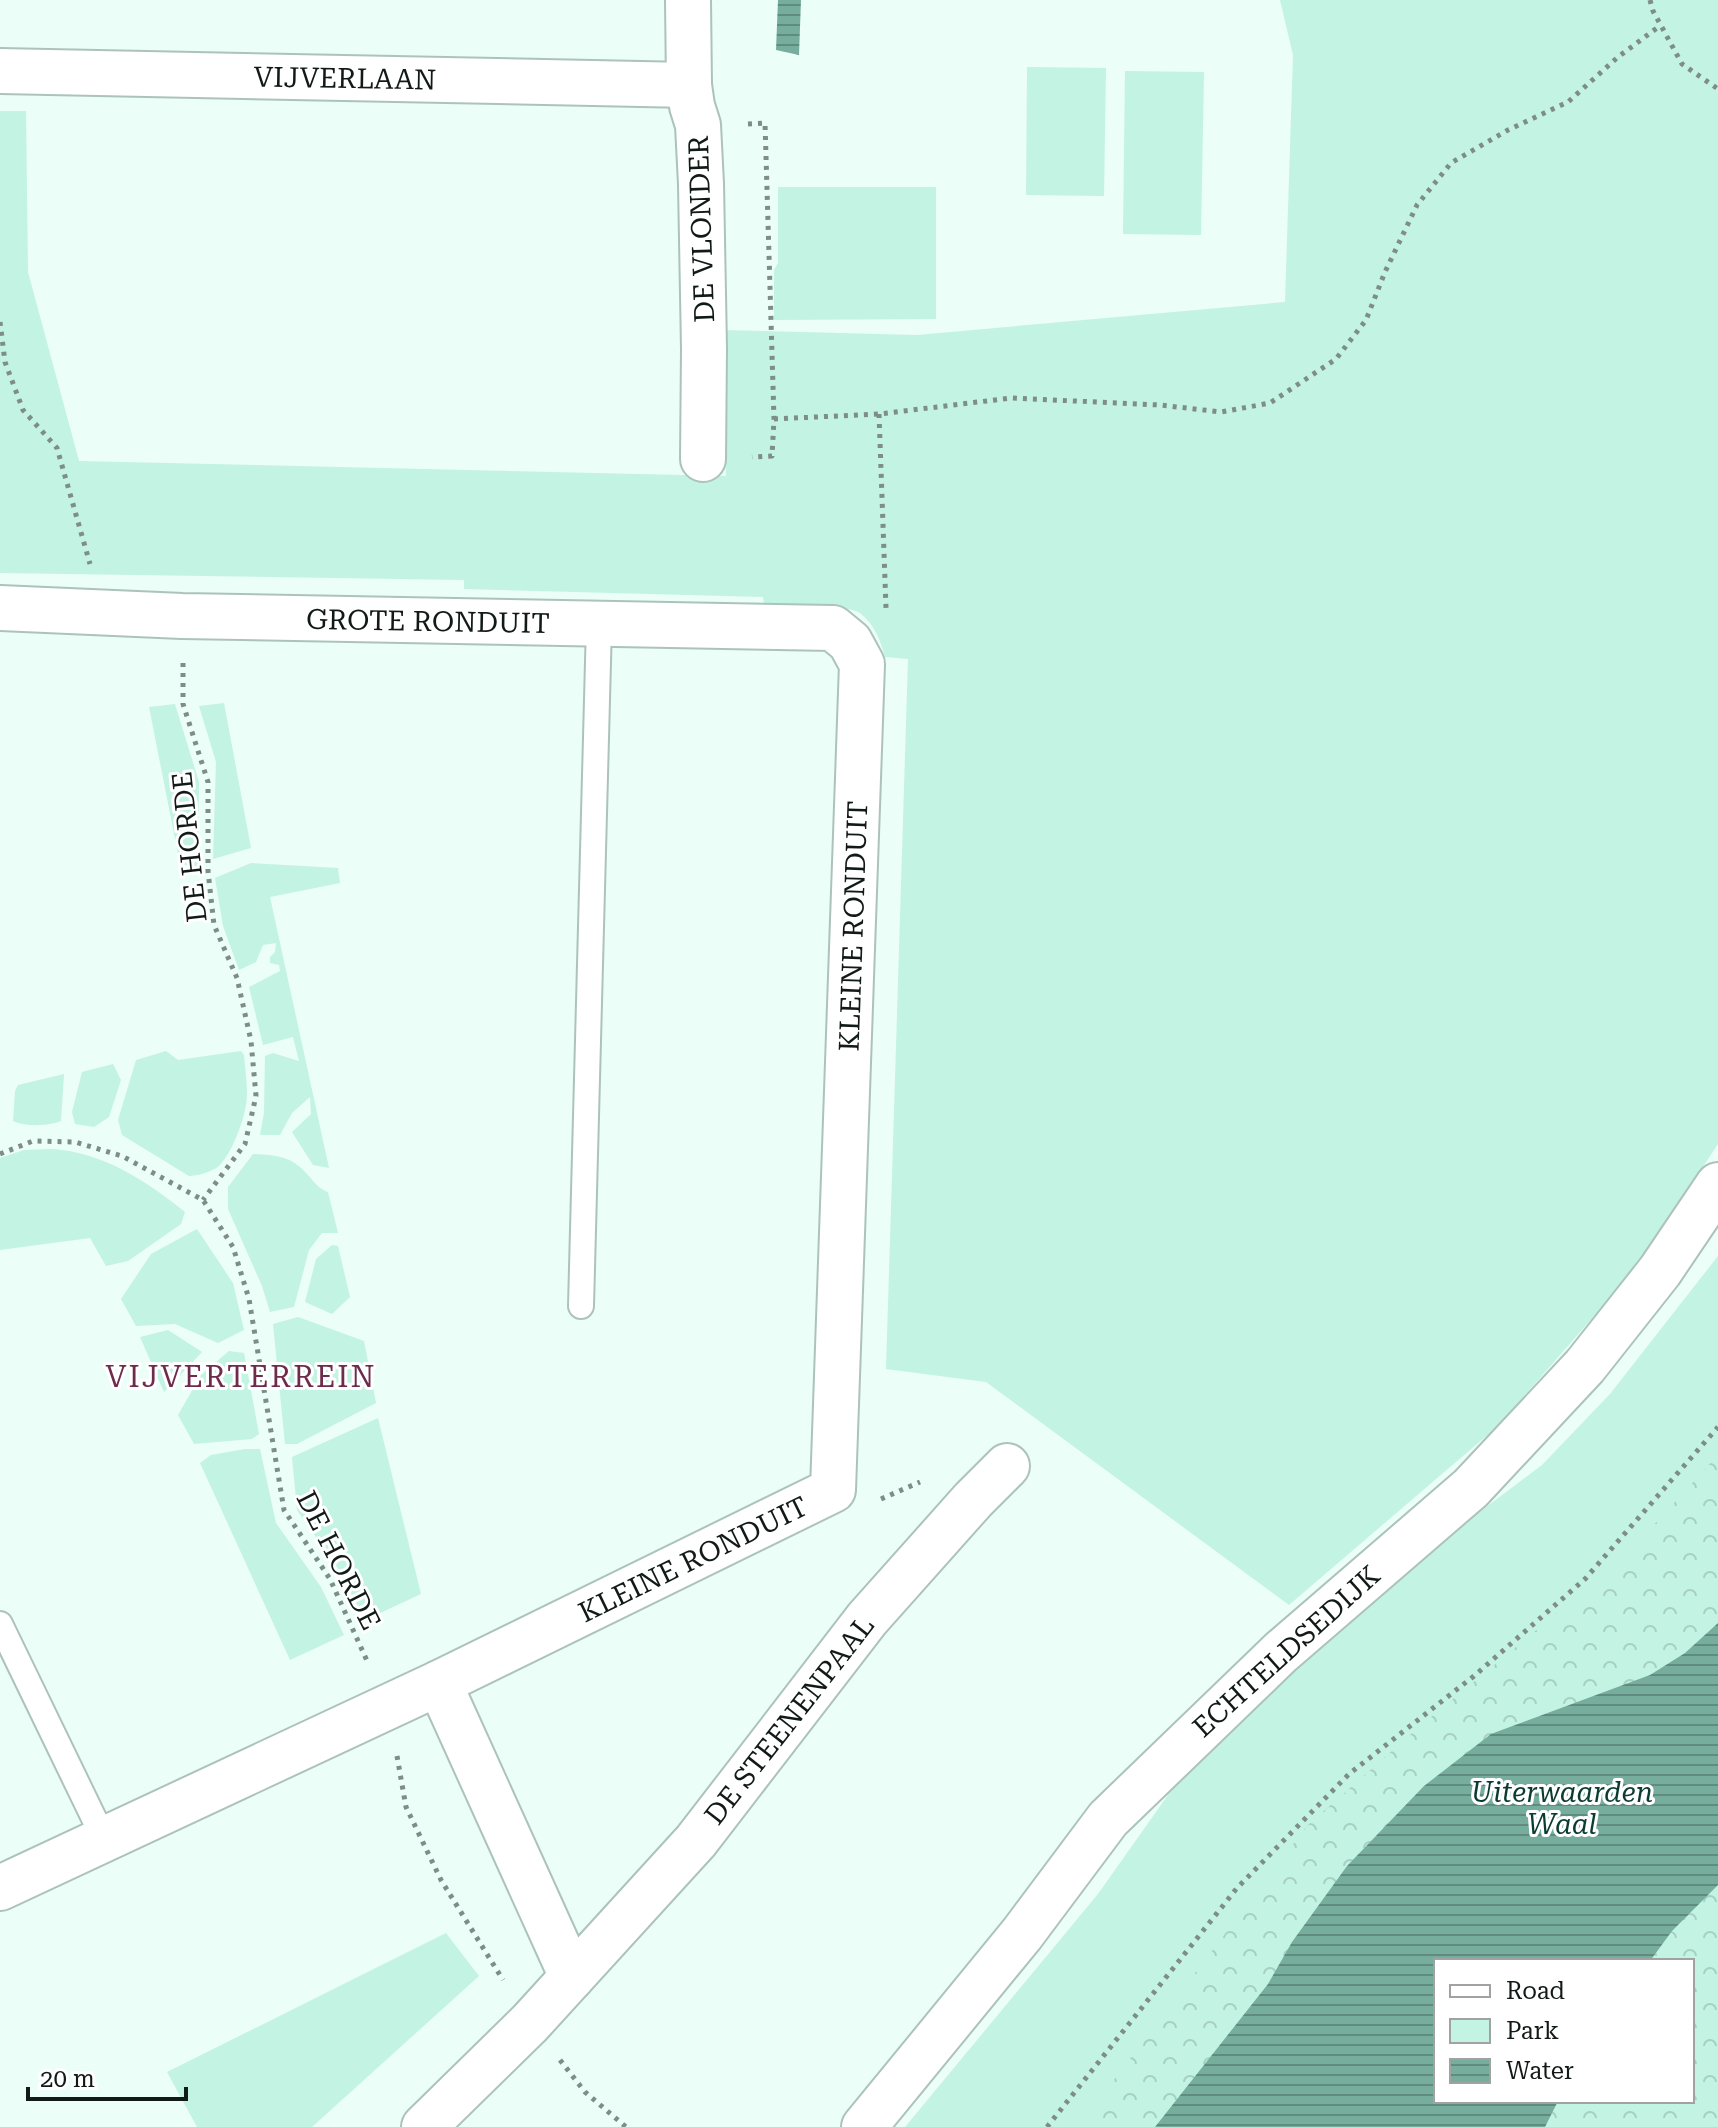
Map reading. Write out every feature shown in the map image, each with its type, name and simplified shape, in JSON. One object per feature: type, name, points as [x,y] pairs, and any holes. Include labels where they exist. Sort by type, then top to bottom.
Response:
[{"type":"street","name":"DE VLONDER","points":[[688,0],[704,334],[703,459]]},
{"type":"street","name":"VIJVERLAAN","points":[[0,71],[694,105]]},
{"type":"street","name":"GROTE RONDUIT","points":[[0,608],[182,616],[833,628],[850,642]]},
{"type":"street","name":"KLEINE RONDUIT","points":[[0,1888],[439,1683],[833,1490],[862,664],[850,642]]},
{"type":"street","name":"ECHTELDSEDIJK","points":[[864,2127],[1022,1934],[1108,1819],[1281,1652],[1471,1488],[1585,1366],[1660,1271],[1718,1185]]},
{"type":"street","name":"DE STEENENPAAL","points":[[424,2127],[530,2023],[696,1841],[867,1619],[1007,1466]]},
{"type":"street","points":[[439,1683],[572,1977]]},
{"type":"lane","points":[[581,1306],[599,624]]},
{"type":"lane","points":[[0,1624],[104,1839]]},
{"type":"path","points":[[1650,0],[1682,64],[1718,89]]},
{"type":"path","points":[[774,419],[879,414],[1011,398],[1160,405],[1221,412],[1270,403],[1336,359],[1366,320],[1417,205],[1451,163],[1508,130],[1568,102],[1618,57],[1661,25]]},
{"type":"path","points":[[694,105],[765,123],[774,419],[772,456],[703,459]]},
{"type":"path","points":[[0,322],[5,362],[23,410],[57,448],[87,554]]},
{"type":"path","points":[[850,642],[880,621],[886,607],[879,414]]},
{"type":"path","name":"DE HORDE","points":[[182,616],[183,704],[208,782],[208,871],[214,925],[237,978],[251,1041],[256,1096],[245,1144],[203,1200]]},
{"type":"path","name":"DE HORDE","points":[[0,1154],[33,1141],[75,1142],[122,1156],[203,1200],[233,1247],[249,1299],[284,1510],[330,1579],[388,1706],[406,1807],[441,1880],[530,2023],[585,2092],[626,2127]]},
{"type":"path","points":[[1047,2127],[1237,1888],[1349,1774],[1474,1676],[1585,1579],[1718,1427]]},
{"type":"green space","points":[[1280,0],[1718,0],[1718,1144],[1636,1268],[1498,1426],[1289,1605],[986,1382],[886,1369],[908,659],[885,657],[876,633],[860,613],[829,606],[764,604],[763,597],[464,589],[464,580],[0,573],[0,111],[26,111],[28,272],[79,461],[726,476],[722,330],[917,335],[1285,302],[1293,55]]},
{"type":"green space","points":[[1027,67],[1106,68],[1104,196],[1026,195]]},
{"type":"green space","points":[[1125,71],[1204,72],[1201,235],[1123,234]]},
{"type":"green space","points":[[778,187],[936,187],[936,319],[774,320]]},
{"type":"green space","points":[[224,703],[251,848],[213,859],[216,762],[199,706]]},
{"type":"green space","points":[[175,704],[199,782],[198,867],[180,864],[149,707]]},
{"type":"green space","points":[[251,863],[338,868],[340,883],[270,897],[329,1168],[313,1165],[292,1132],[311,1114],[310,1097],[292,1113],[280,1135],[260,1135],[264,1113],[265,1056],[273,1053],[299,1061],[293,1037],[263,1045],[249,987],[280,971],[279,965],[270,963],[276,943],[263,945],[256,962],[239,970],[223,926],[215,878]]},
{"type":"green space","points":[[166,1051],[178,1060],[241,1051],[244,1055],[247,1094],[242,1122],[224,1160],[204,1173],[189,1176],[122,1135],[118,1120],[136,1060]]},
{"type":"green space","points":[[113,1064],[121,1080],[109,1117],[94,1127],[75,1124],[72,1112],[82,1072]]},
{"type":"green space","points":[[64,1074],[61,1121],[37,1125],[13,1121],[18,1085]]},
{"type":"green space","points":[[24,1150],[62,1150],[112,1165],[143,1181],[185,1212],[181,1224],[128,1261],[106,1266],[90,1238],[0,1250],[0,1158]]},
{"type":"green space","points":[[253,1154],[290,1160],[328,1192],[338,1233],[322,1233],[309,1250],[294,1307],[270,1312],[262,1286],[228,1209],[228,1187]]},
{"type":"green space","points":[[197,1229],[233,1283],[244,1330],[218,1343],[175,1324],[136,1326],[121,1299],[151,1254]]},
{"type":"green space","points":[[332,1245],[338,1246],[350,1297],[332,1314],[305,1302],[316,1259]]},
{"type":"green space","points":[[1718,1256],[1718,1623],[1155,2127],[905,2127],[1098,1894],[1192,1761],[1309,1640],[1542,1465],[1610,1394]]},
{"type":"green space","points":[[298,1317],[364,1341],[376,1403],[297,1444],[285,1444],[273,1324]]},
{"type":"green space","points":[[168,1330],[202,1352],[164,1392],[140,1337]]},
{"type":"green space","points":[[229,1351],[244,1353],[259,1434],[252,1439],[194,1444],[178,1415],[201,1375]]},
{"type":"green space","points":[[378,1418],[421,1594],[365,1620],[339,1570],[297,1510],[292,1457]]},
{"type":"green space","points":[[260,1449],[276,1523],[321,1587],[344,1635],[290,1660],[200,1463],[211,1455]]},
{"type":"green space","name":"Uiterwaarden Waal","points":[[1718,1455],[1718,2127],[1078,2127],[1307,1826],[1419,1727],[1602,1576],[1640,1540]]},
{"type":"green space","points":[[446,1933],[479,1976],[312,2127],[197,2127],[167,2072]]},
{"type":"water","points":[[778,0],[801,0],[799,55],[776,50]]},
{"type":"water","name":"Uiterwaarden Waal","points":[[1718,1623],[1718,1885],[1672,1931],[1651,1959],[1434,1959],[1434,2103],[1557,2103],[1545,2127],[1155,2127],[1268,1984],[1292,1942],[1347,1866],[1424,1786],[1491,1734],[1650,1675],[1685,1653]]},
{"type":"district","name":"VIJVERTERREIN","points":[[241,1377]]}]
